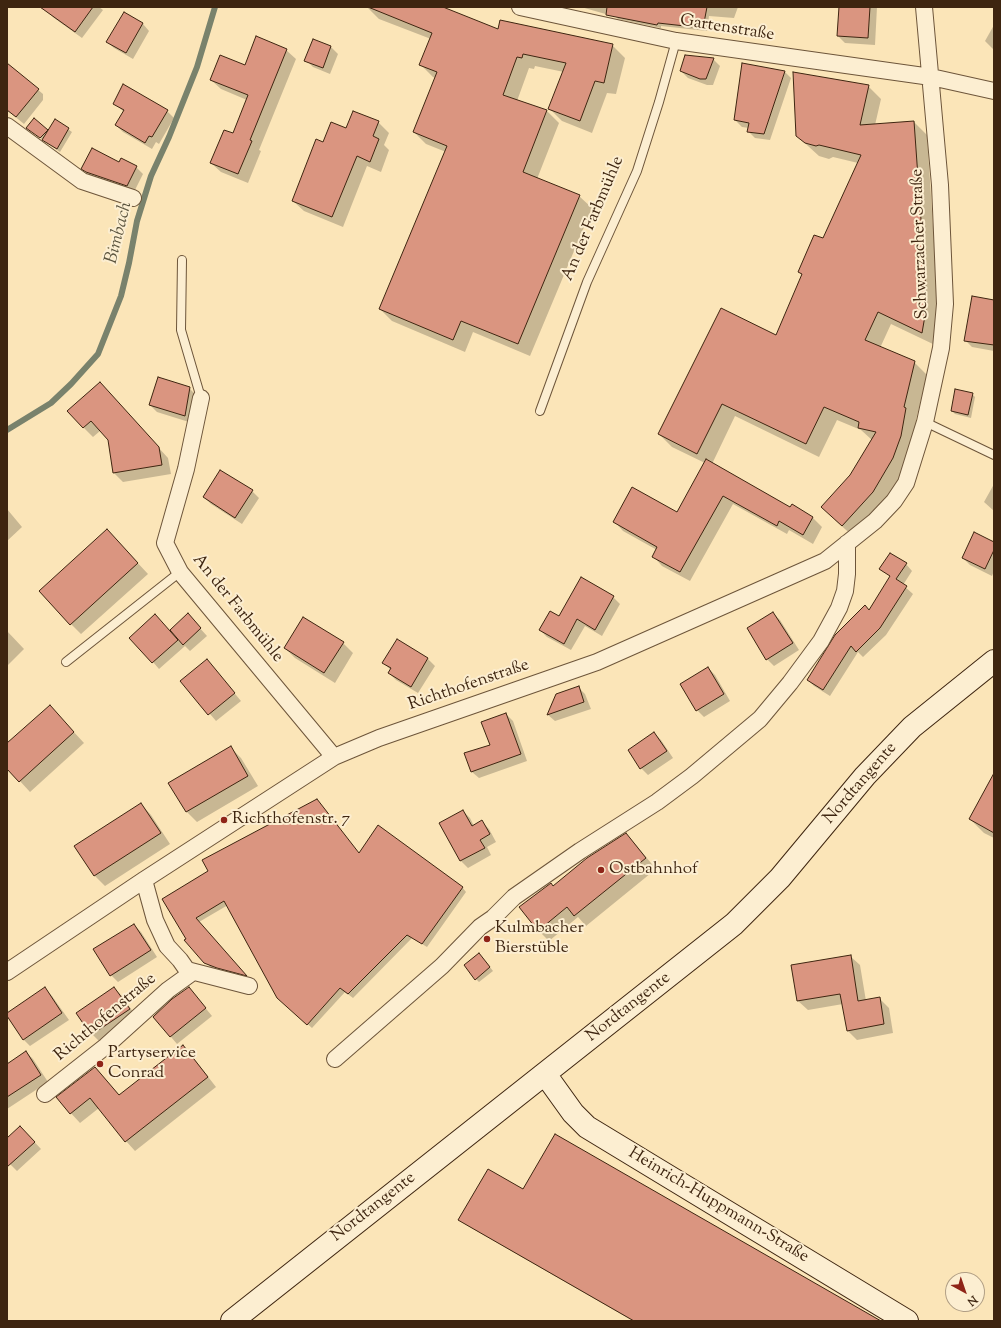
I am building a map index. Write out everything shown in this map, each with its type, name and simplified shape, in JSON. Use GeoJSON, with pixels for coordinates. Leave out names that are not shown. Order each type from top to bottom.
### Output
{"type":"FeatureCollection","features":[{"type":"Feature","properties":{"kind":"main road","name":"Nordtangente"},"geometry":{"type":"LineString","coordinates":[[232,1321],[734,924],[780,878],[871,770],[912,727],[988,666]]}},
{"type":"Feature","properties":{"kind":"main road","name":"Heinrich-Huppmann-Straße"},"geometry":{"type":"LineString","coordinates":[[545,1074],[573,1112],[587,1127],[907,1321]]}},
{"type":"Feature","properties":{"kind":"street","name":"Gartenstraße"},"geometry":{"type":"LineString","coordinates":[[520,7],[676,41],[931,78],[994,91]]}},
{"type":"Feature","properties":{"kind":"street","name":"Schwarzacher Straße"},"geometry":{"type":"LineString","coordinates":[[824,561],[875,521],[894,501],[906,482],[925,422],[941,348],[945,304],[940,185],[924,7]]}},
{"type":"Feature","properties":{"kind":"street"},"geometry":{"type":"LineString","coordinates":[[7,126],[82,181],[133,198]]}},
{"type":"Feature","properties":{"kind":"street","name":"An der Farbmühle"},"geometry":{"type":"LineString","coordinates":[[201,398],[186,469],[165,543],[180,572],[334,756]]}},
{"type":"Feature","properties":{"kind":"street"},"geometry":{"type":"LineString","coordinates":[[335,1059],[442,966],[480,927],[514,897],[580,851],[657,802],[692,776],[760,719],[790,683],[821,641],[840,608],[845,591],[847,574],[847,543]]}},
{"type":"Feature","properties":{"kind":"street","name":"Richthofenstraße"},"geometry":{"type":"LineString","coordinates":[[7,972],[144,880],[334,756],[379,738],[597,662],[824,561]]}},
{"type":"Feature","properties":{"kind":"street"},"geometry":{"type":"LineString","coordinates":[[144,880],[155,920],[167,946],[187,970],[249,986]]}},
{"type":"Feature","properties":{"kind":"street","name":"Richthofenstraße"},"geometry":{"type":"LineString","coordinates":[[45,1094],[106,1046],[168,990],[193,972]]}},
{"type":"Feature","properties":{"kind":"lane","name":"An der Farbmühle"},"geometry":{"type":"LineString","coordinates":[[540,411],[586,282],[637,171],[659,102],[676,41]]}},
{"type":"Feature","properties":{"kind":"lane"},"geometry":{"type":"LineString","coordinates":[[182,260],[181,330],[201,398]]}},
{"type":"Feature","properties":{"kind":"lane"},"geometry":{"type":"LineString","coordinates":[[925,422],[994,455]]}},
{"type":"Feature","properties":{"kind":"lane"},"geometry":{"type":"LineString","coordinates":[[66,662],[180,572]]}},
{"type":"Feature","properties":{"kind":"building"},"geometry":{"type":"Polygon","coordinates":[[[40,7],[93,7],[75,32],[40,7]]]}},
{"type":"Feature","properties":{"kind":"building"},"geometry":{"type":"Polygon","coordinates":[[[368,7],[443,7],[498,29],[500,20],[613,44],[604,83],[595,81],[580,121],[548,109],[566,63],[523,54],[522,58],[517,57],[503,95],[547,110],[523,172],[580,195],[518,344],[461,321],[453,340],[379,309],[447,146],[413,132],[437,72],[419,65],[432,33],[368,7]]]}},
{"type":"Feature","properties":{"kind":"building"},"geometry":{"type":"Polygon","coordinates":[[[607,7],[707,7],[703,28],[658,23],[657,25],[606,15],[607,7]]]}},
{"type":"Feature","properties":{"kind":"building"},"geometry":{"type":"Polygon","coordinates":[[[839,7],[870,7],[868,38],[837,36],[839,7]]]}},
{"type":"Feature","properties":{"kind":"building"},"geometry":{"type":"Polygon","coordinates":[[[124,12],[143,23],[126,53],[106,42],[124,12]]]}},
{"type":"Feature","properties":{"kind":"building"},"geometry":{"type":"Polygon","coordinates":[[[256,36],[287,49],[250,140],[252,141],[238,174],[210,163],[224,130],[233,133],[248,95],[210,80],[220,55],[245,65],[256,36]]]}},
{"type":"Feature","properties":{"kind":"building"},"geometry":{"type":"Polygon","coordinates":[[[313,39],[331,46],[323,68],[304,61],[313,39]]]}},
{"type":"Feature","properties":{"kind":"building"},"geometry":{"type":"Polygon","coordinates":[[[685,55],[714,58],[706,79],[700,79],[680,71],[685,55]]]}},
{"type":"Feature","properties":{"kind":"building"},"geometry":{"type":"Polygon","coordinates":[[[7,63],[39,89],[16,117],[7,110],[7,63]]]}},
{"type":"Feature","properties":{"kind":"building"},"geometry":{"type":"Polygon","coordinates":[[[742,63],[785,71],[764,134],[747,132],[749,123],[734,120],[742,63]]]}},
{"type":"Feature","properties":{"kind":"building"},"geometry":{"type":"Polygon","coordinates":[[[793,72],[869,85],[860,125],[914,121],[927,304],[922,333],[878,312],[865,340],[915,361],[904,407],[906,408],[901,436],[893,458],[873,492],[842,526],[821,507],[850,475],[876,432],[858,428],[859,422],[824,407],[806,444],[722,404],[697,454],[658,434],[721,308],[776,335],[802,274],[798,272],[814,235],[823,238],[861,155],[805,143],[796,136],[793,72]]]}},
{"type":"Feature","properties":{"kind":"building"},"geometry":{"type":"Polygon","coordinates":[[[123,84],[168,110],[152,137],[149,136],[145,143],[115,125],[124,110],[113,104],[123,84]]]}},
{"type":"Feature","properties":{"kind":"building"},"geometry":{"type":"Polygon","coordinates":[[[353,111],[379,121],[373,136],[379,139],[370,162],[357,156],[332,217],[292,201],[316,139],[323,142],[331,122],[346,128],[353,111]]]}},
{"type":"Feature","properties":{"kind":"building"},"geometry":{"type":"Polygon","coordinates":[[[34,118],[48,130],[40,138],[26,128],[34,118]]]}},
{"type":"Feature","properties":{"kind":"building"},"geometry":{"type":"Polygon","coordinates":[[[55,119],[69,128],[57,149],[42,140],[55,119]]]}},
{"type":"Feature","properties":{"kind":"building"},"geometry":{"type":"Polygon","coordinates":[[[92,148],[119,162],[121,158],[137,166],[127,186],[81,169],[92,148]]]}},
{"type":"Feature","properties":{"kind":"building"},"geometry":{"type":"Polygon","coordinates":[[[972,296],[994,300],[994,345],[964,341],[972,296]]]}},
{"type":"Feature","properties":{"kind":"building"},"geometry":{"type":"Polygon","coordinates":[[[158,377],[190,387],[185,416],[149,405],[158,377]]]}},
{"type":"Feature","properties":{"kind":"building"},"geometry":{"type":"Polygon","coordinates":[[[100,382],[159,447],[162,465],[113,473],[108,440],[91,421],[83,428],[67,411],[100,382]]]}},
{"type":"Feature","properties":{"kind":"building"},"geometry":{"type":"Polygon","coordinates":[[[955,389],[973,393],[968,415],[951,411],[955,389]]]}},
{"type":"Feature","properties":{"kind":"building"},"geometry":{"type":"Polygon","coordinates":[[[706,459],[790,507],[792,504],[813,517],[803,535],[779,521],[777,526],[723,496],[680,572],[652,557],[657,547],[613,522],[632,487],[677,512],[706,459]]]}},
{"type":"Feature","properties":{"kind":"building"},"geometry":{"type":"Polygon","coordinates":[[[220,470],[253,490],[235,518],[203,497],[220,470]]]}},
{"type":"Feature","properties":{"kind":"building"},"geometry":{"type":"Polygon","coordinates":[[[107,529],[138,563],[70,625],[39,591],[107,529]]]}},
{"type":"Feature","properties":{"kind":"building"},"geometry":{"type":"Polygon","coordinates":[[[974,532],[994,542],[994,550],[985,569],[962,558],[974,532]]]}},
{"type":"Feature","properties":{"kind":"building"},"geometry":{"type":"Polygon","coordinates":[[[890,553],[907,563],[896,579],[907,586],[880,628],[856,652],[851,646],[823,690],[807,680],[835,635],[865,605],[869,610],[890,576],[879,569],[890,553]]]}},
{"type":"Feature","properties":{"kind":"building"},"geometry":{"type":"Polygon","coordinates":[[[581,577],[614,596],[595,630],[577,619],[564,644],[539,630],[550,611],[559,616],[581,577]]]}},
{"type":"Feature","properties":{"kind":"building"},"geometry":{"type":"Polygon","coordinates":[[[773,612],[793,643],[766,660],[747,628],[773,612]]]}},
{"type":"Feature","properties":{"kind":"building"},"geometry":{"type":"Polygon","coordinates":[[[188,613],[201,628],[183,645],[170,630],[188,613]]]}},
{"type":"Feature","properties":{"kind":"building"},"geometry":{"type":"Polygon","coordinates":[[[155,614],[178,640],[152,663],[129,638],[155,614]]]}},
{"type":"Feature","properties":{"kind":"building"},"geometry":{"type":"Polygon","coordinates":[[[303,617],[344,642],[324,673],[284,648],[303,617]]]}},
{"type":"Feature","properties":{"kind":"building"},"geometry":{"type":"Polygon","coordinates":[[[397,639],[428,658],[411,687],[388,673],[391,668],[382,663],[397,639]]]}},
{"type":"Feature","properties":{"kind":"building"},"geometry":{"type":"Polygon","coordinates":[[[207,659],[235,693],[208,715],[180,681],[207,659]]]}},
{"type":"Feature","properties":{"kind":"building"},"geometry":{"type":"Polygon","coordinates":[[[708,667],[724,694],[696,711],[680,684],[708,667]]]}},
{"type":"Feature","properties":{"kind":"building"},"geometry":{"type":"Polygon","coordinates":[[[579,686],[584,702],[547,715],[556,694],[579,686]]]}},
{"type":"Feature","properties":{"kind":"building"},"geometry":{"type":"Polygon","coordinates":[[[50,705],[74,732],[19,782],[7,769],[7,743],[50,705]]]}},
{"type":"Feature","properties":{"kind":"building"},"geometry":{"type":"Polygon","coordinates":[[[506,713],[521,754],[471,772],[464,753],[490,745],[481,722],[506,713]]]}},
{"type":"Feature","properties":{"kind":"building"},"geometry":{"type":"Polygon","coordinates":[[[654,732],[667,751],[640,769],[628,750],[654,732]]]}},
{"type":"Feature","properties":{"kind":"building"},"geometry":{"type":"Polygon","coordinates":[[[231,746],[248,776],[186,812],[168,783],[231,746]]]}},
{"type":"Feature","properties":{"kind":"building"},"geometry":{"type":"Polygon","coordinates":[[[994,773],[994,833],[969,819],[994,773]]]}},
{"type":"Feature","properties":{"kind":"building"},"geometry":{"type":"Polygon","coordinates":[[[317,799],[359,853],[378,825],[463,887],[422,944],[407,935],[348,994],[340,988],[307,1025],[277,998],[224,901],[196,918],[247,976],[204,963],[184,940],[186,939],[162,899],[208,871],[202,860],[317,799]]]}},
{"type":"Feature","properties":{"kind":"building"},"geometry":{"type":"Polygon","coordinates":[[[141,803],[161,833],[94,876],[74,846],[141,803]]]}},
{"type":"Feature","properties":{"kind":"building"},"geometry":{"type":"Polygon","coordinates":[[[463,810],[472,826],[482,820],[490,834],[480,840],[485,848],[460,861],[439,823],[463,810]]]}},
{"type":"Feature","properties":{"kind":"building","name":"Ostbahnhof"},"geometry":{"type":"Polygon","coordinates":[[[626,833],[646,858],[574,916],[567,907],[538,931],[519,907],[551,883],[553,886],[587,858],[626,833]]]}},
{"type":"Feature","properties":{"kind":"building"},"geometry":{"type":"Polygon","coordinates":[[[134,924],[151,950],[110,976],[93,949],[134,924]]]}},
{"type":"Feature","properties":{"kind":"building"},"geometry":{"type":"Polygon","coordinates":[[[479,953],[490,967],[475,980],[464,965],[479,953]]]}},
{"type":"Feature","properties":{"kind":"building"},"geometry":{"type":"Polygon","coordinates":[[[851,955],[858,1001],[880,997],[884,1024],[847,1031],[840,994],[797,1001],[791,965],[851,955]]]}},
{"type":"Feature","properties":{"kind":"building"},"geometry":{"type":"Polygon","coordinates":[[[45,987],[62,1013],[23,1040],[7,1016],[7,1013],[45,987]]]}},
{"type":"Feature","properties":{"kind":"building"},"geometry":{"type":"Polygon","coordinates":[[[114,987],[130,1009],[91,1035],[76,1013],[114,987]]]}},
{"type":"Feature","properties":{"kind":"building"},"geometry":{"type":"Polygon","coordinates":[[[189,987],[206,1008],[170,1037],[153,1017],[172,999],[189,987]]]}},
{"type":"Feature","properties":{"kind":"building"},"geometry":{"type":"Polygon","coordinates":[[[183,1045],[208,1077],[125,1142],[90,1098],[70,1114],[56,1097],[95,1067],[119,1095],[183,1045]]]}},
{"type":"Feature","properties":{"kind":"building"},"geometry":{"type":"Polygon","coordinates":[[[26,1051],[41,1075],[7,1097],[7,1064],[26,1051]]]}},
{"type":"Feature","properties":{"kind":"building"},"geometry":{"type":"Polygon","coordinates":[[[20,1126],[35,1142],[7,1167],[7,1138],[20,1126]]]}},
{"type":"Feature","properties":{"kind":"building"},"geometry":{"type":"Polygon","coordinates":[[[555,1134],[881,1321],[634,1321],[458,1220],[488,1169],[523,1189],[555,1134]]]}},
{"type":"Feature","properties":{"kind":"waterway","name":"Bimbach"},"geometry":{"type":"LineString","coordinates":[[7,430],[51,403],[71,384],[98,354],[121,296],[137,221],[151,176],[169,137],[197,67],[215,7]]}},
{"type":"Feature","properties":{"kind":"place","name":"Richthofenstr. 7"},"geometry":{"type":"Point","coordinates":[224,820]}},
{"type":"Feature","properties":{"kind":"place","name":"Ostbahnhof"},"geometry":{"type":"Point","coordinates":[601,870]}},
{"type":"Feature","properties":{"kind":"place","name":"Kulmbacher Bierstüble"},"geometry":{"type":"Point","coordinates":[487,939]}},
{"type":"Feature","properties":{"kind":"place","name":"Partyservice Conrad"},"geometry":{"type":"Point","coordinates":[100,1064]}}]}
